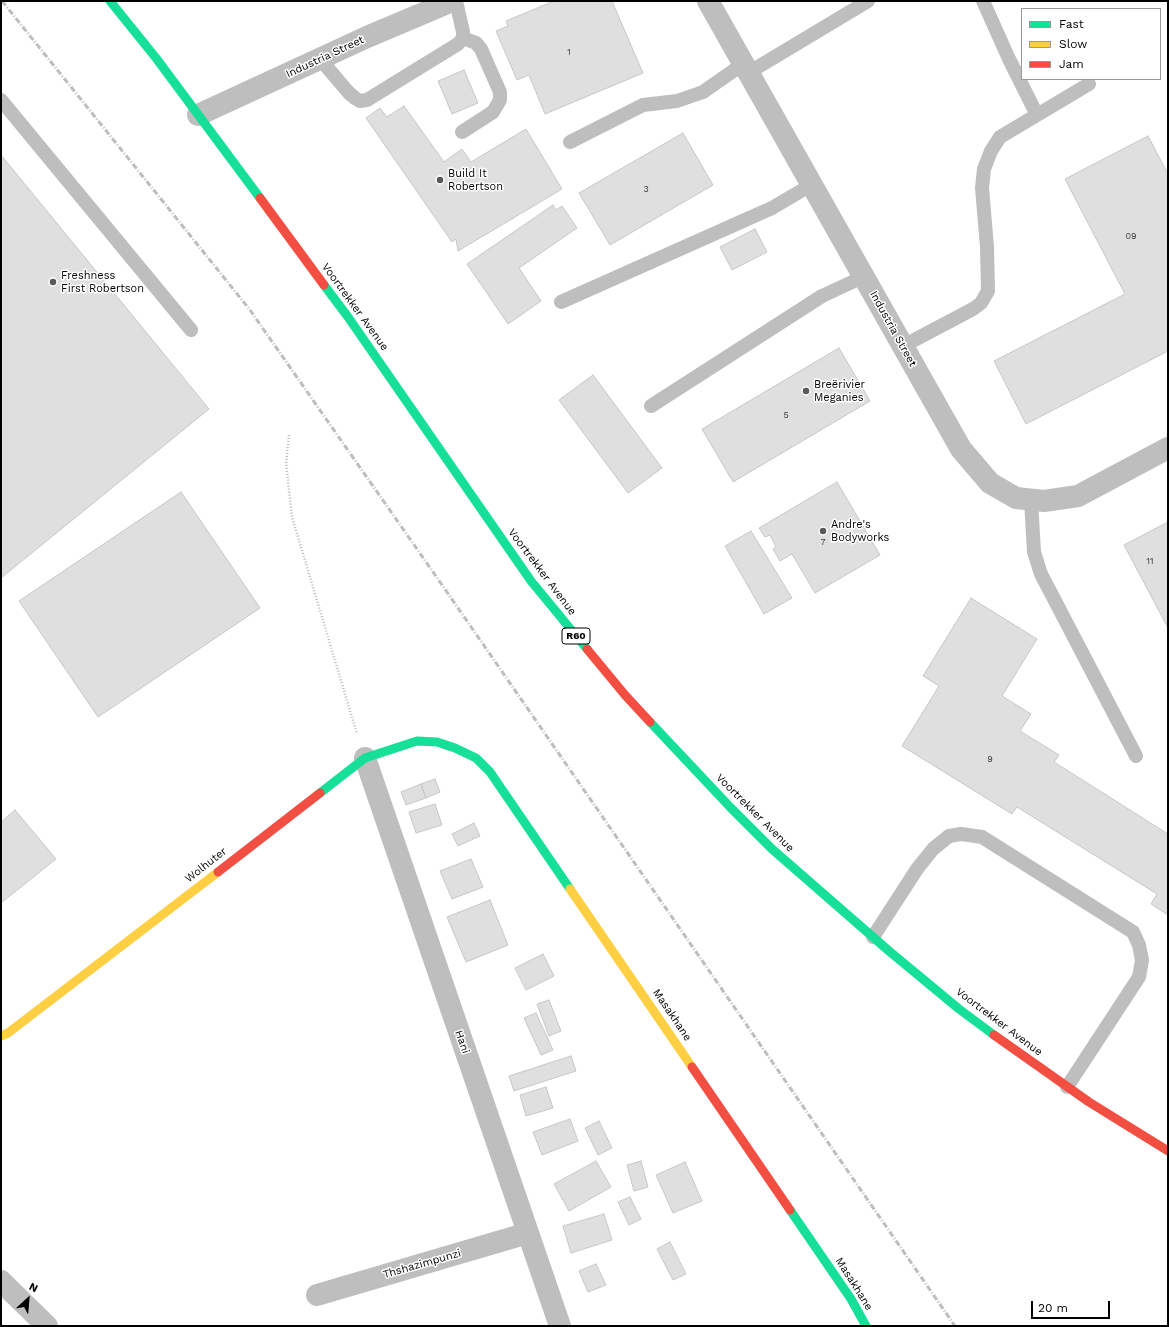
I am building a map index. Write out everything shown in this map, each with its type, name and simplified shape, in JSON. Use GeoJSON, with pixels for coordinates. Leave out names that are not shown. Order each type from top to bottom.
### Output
{"type":"FeatureCollection","features":[{"type":"Feature","properties":{"kind":"main road","name":"Voortrekker Avenue"},"geometry":{"type":"LineString","coordinates":[[110,1],[156,58],[348,317],[532,581],[625,695],[767,844],[873,937],[959,1009],[1004,1043],[1067,1086],[1168,1151]]}},
{"type":"Feature","properties":{"kind":"main road","name":"Wolhuter"},"geometry":{"type":"LineString","coordinates":[[1,1036],[8,1033],[365,758],[417,741],[437,742]]}},
{"type":"Feature","properties":{"kind":"main road","name":"Masakhane"},"geometry":{"type":"LineString","coordinates":[[437,742],[455,748],[476,758],[490,772],[851,1299],[866,1326]]}},
{"type":"Feature","properties":{"kind":"street","name":"Industria Street"},"geometry":{"type":"LineString","coordinates":[[198,115],[452,1]]}},
{"type":"Feature","properties":{"kind":"street","name":"Industria Street"},"geometry":{"type":"LineString","coordinates":[[708,1],[961,449],[990,483],[1016,498],[1044,501],[1078,496],[1168,448]]}},
{"type":"Feature","properties":{"kind":"street","name":"Hani"},"geometry":{"type":"LineString","coordinates":[[365,758],[560,1326]]}},
{"type":"Feature","properties":{"kind":"street","name":"Thshazimpunzi"},"geometry":{"type":"LineString","coordinates":[[317,1295],[528,1233]]}},
{"type":"Feature","properties":{"kind":"street"},"geometry":{"type":"LineString","coordinates":[[1,1281],[47,1326]]}},
{"type":"Feature","properties":{"kind":"lane"},"geometry":{"type":"LineString","coordinates":[[320,59],[349,93],[360,101],[367,100],[458,44],[463,38],[463,32],[456,1]]}},
{"type":"Feature","properties":{"kind":"lane"},"geometry":{"type":"LineString","coordinates":[[570,142],[643,105],[677,101],[703,92],[868,1]]}},
{"type":"Feature","properties":{"kind":"lane"},"geometry":{"type":"LineString","coordinates":[[983,1],[1009,59],[1037,115]]}},
{"type":"Feature","properties":{"kind":"lane"},"geometry":{"type":"LineString","coordinates":[[462,132],[493,112],[500,100],[500,92],[481,49],[476,43],[463,38]]}},
{"type":"Feature","properties":{"kind":"lane"},"geometry":{"type":"LineString","coordinates":[[903,346],[981,303],[988,291],[988,247],[982,188],[984,169],[991,151],[1000,137],[1089,84]]}},
{"type":"Feature","properties":{"kind":"lane"},"geometry":{"type":"LineString","coordinates":[[1,100],[191,330]]}},
{"type":"Feature","properties":{"kind":"lane"},"geometry":{"type":"LineString","coordinates":[[561,302],[772,208],[812,185]]}},
{"type":"Feature","properties":{"kind":"lane"},"geometry":{"type":"LineString","coordinates":[[651,406],[822,296],[863,277]]}},
{"type":"Feature","properties":{"kind":"lane"},"geometry":{"type":"LineString","coordinates":[[1031,500],[1034,552],[1041,574],[1136,756]]}},
{"type":"Feature","properties":{"kind":"lane"},"geometry":{"type":"LineString","coordinates":[[873,937],[917,869],[933,849],[949,836],[961,834],[982,837],[1133,932],[1139,945],[1142,960],[1139,977],[1067,1086]]}},
{"type":"Feature","properties":{"kind":"path"},"geometry":{"type":"LineString","coordinates":[[289,436],[286,463],[292,517],[365,758]]}},
{"type":"Feature","properties":{"kind":"building"},"geometry":{"type":"Polygon","coordinates":[[[554,1],[612,1],[643,73],[545,114],[529,75],[517,80],[496,31],[508,26],[506,21],[554,1]]]}},
{"type":"Feature","properties":{"kind":"building"},"geometry":{"type":"Polygon","coordinates":[[[464,70],[478,103],[452,114],[438,81],[464,70]]]}},
{"type":"Feature","properties":{"kind":"building"},"geometry":{"type":"Polygon","coordinates":[[[404,106],[444,162],[462,149],[471,162],[526,129],[562,189],[458,251],[456,239],[452,242],[366,118],[380,108],[387,117],[404,106]]]}},
{"type":"Feature","properties":{"kind":"building"},"geometry":{"type":"Polygon","coordinates":[[[683,133],[713,185],[610,245],[579,193],[683,133]]]}},
{"type":"Feature","properties":{"kind":"building"},"geometry":{"type":"Polygon","coordinates":[[[1148,136],[1168,174],[1168,351],[1026,424],[994,361],[1125,294],[1065,179],[1148,136]]]}},
{"type":"Feature","properties":{"kind":"building","name":"Freshness First Robertson"},"geometry":{"type":"Polygon","coordinates":[[[1,155],[209,409],[1,578],[1,155]]]}},
{"type":"Feature","properties":{"kind":"building"},"geometry":{"type":"Polygon","coordinates":[[[553,205],[556,210],[562,206],[577,228],[519,268],[541,301],[508,324],[467,264],[553,205]]]}},
{"type":"Feature","properties":{"kind":"building"},"geometry":{"type":"Polygon","coordinates":[[[755,229],[767,252],[732,270],[720,247],[755,229]]]}},
{"type":"Feature","properties":{"kind":"building"},"geometry":{"type":"Polygon","coordinates":[[[839,348],[870,401],[733,482],[702,429],[839,348]]]}},
{"type":"Feature","properties":{"kind":"building"},"geometry":{"type":"Polygon","coordinates":[[[593,375],[662,468],[628,493],[559,400],[593,375]]]}},
{"type":"Feature","properties":{"kind":"building"},"geometry":{"type":"Polygon","coordinates":[[[837,482],[880,555],[815,593],[792,554],[780,561],[773,549],[776,547],[770,535],[765,537],[759,528],[837,482]]]}},
{"type":"Feature","properties":{"kind":"building"},"geometry":{"type":"Polygon","coordinates":[[[181,492],[260,608],[98,717],[19,601],[181,492]]]}},
{"type":"Feature","properties":{"kind":"building"},"geometry":{"type":"Polygon","coordinates":[[[1168,522],[1168,628],[1124,545],[1168,522]]]}},
{"type":"Feature","properties":{"kind":"building"},"geometry":{"type":"Polygon","coordinates":[[[751,531],[792,598],[764,614],[725,546],[751,531]]]}},
{"type":"Feature","properties":{"kind":"building"},"geometry":{"type":"Polygon","coordinates":[[[971,598],[1037,639],[1002,696],[1031,714],[1020,731],[1059,755],[1054,762],[1168,834],[1168,915],[1151,904],[1157,894],[1017,807],[1012,814],[902,746],[939,686],[923,676],[971,598]]]}},
{"type":"Feature","properties":{"kind":"building"},"geometry":{"type":"Polygon","coordinates":[[[435,779],[440,792],[426,798],[421,784],[435,779]]]}},
{"type":"Feature","properties":{"kind":"building"},"geometry":{"type":"Polygon","coordinates":[[[421,784],[426,798],[406,805],[401,792],[421,784]]]}},
{"type":"Feature","properties":{"kind":"building"},"geometry":{"type":"Polygon","coordinates":[[[435,804],[442,825],[416,833],[409,812],[435,804]]]}},
{"type":"Feature","properties":{"kind":"building"},"geometry":{"type":"Polygon","coordinates":[[[15,810],[56,859],[1,903],[1,822],[15,810]]]}},
{"type":"Feature","properties":{"kind":"building"},"geometry":{"type":"Polygon","coordinates":[[[474,823],[480,836],[458,846],[452,834],[474,823]]]}},
{"type":"Feature","properties":{"kind":"building"},"geometry":{"type":"Polygon","coordinates":[[[471,859],[483,887],[452,899],[440,871],[471,859]]]}},
{"type":"Feature","properties":{"kind":"building"},"geometry":{"type":"Polygon","coordinates":[[[490,900],[508,945],[466,962],[447,917],[490,900]]]}},
{"type":"Feature","properties":{"kind":"building"},"geometry":{"type":"Polygon","coordinates":[[[543,954],[554,976],[526,990],[515,968],[543,954]]]}},
{"type":"Feature","properties":{"kind":"building"},"geometry":{"type":"Polygon","coordinates":[[[549,1000],[561,1031],[549,1036],[537,1004],[549,1000]]]}},
{"type":"Feature","properties":{"kind":"building"},"geometry":{"type":"Polygon","coordinates":[[[536,1013],[553,1050],[541,1055],[524,1018],[536,1013]]]}},
{"type":"Feature","properties":{"kind":"building"},"geometry":{"type":"Polygon","coordinates":[[[571,1056],[576,1071],[514,1091],[509,1076],[571,1056]]]}},
{"type":"Feature","properties":{"kind":"building"},"geometry":{"type":"Polygon","coordinates":[[[546,1087],[553,1108],[526,1116],[520,1095],[546,1087]]]}},
{"type":"Feature","properties":{"kind":"building"},"geometry":{"type":"Polygon","coordinates":[[[570,1119],[578,1141],[542,1155],[533,1132],[570,1119]]]}},
{"type":"Feature","properties":{"kind":"building"},"geometry":{"type":"Polygon","coordinates":[[[599,1121],[612,1148],[598,1155],[585,1128],[599,1121]]]}},
{"type":"Feature","properties":{"kind":"building"},"geometry":{"type":"Polygon","coordinates":[[[596,1161],[611,1187],[569,1211],[554,1184],[596,1161]]]}},
{"type":"Feature","properties":{"kind":"building"},"geometry":{"type":"Polygon","coordinates":[[[641,1161],[648,1187],[634,1191],[627,1165],[641,1161]]]}},
{"type":"Feature","properties":{"kind":"building"},"geometry":{"type":"Polygon","coordinates":[[[685,1162],[702,1201],[673,1213],[656,1175],[685,1162]]]}},
{"type":"Feature","properties":{"kind":"building"},"geometry":{"type":"Polygon","coordinates":[[[630,1197],[641,1219],[629,1225],[618,1202],[630,1197]]]}},
{"type":"Feature","properties":{"kind":"building"},"geometry":{"type":"Polygon","coordinates":[[[604,1214],[612,1240],[571,1253],[563,1226],[604,1214]]]}},
{"type":"Feature","properties":{"kind":"building"},"geometry":{"type":"Polygon","coordinates":[[[670,1242],[686,1274],[673,1280],[657,1249],[670,1242]]]}},
{"type":"Feature","properties":{"kind":"building"},"geometry":{"type":"Polygon","coordinates":[[[596,1264],[606,1285],[588,1292],[579,1271],[596,1264]]]}},
{"type":"Feature","properties":{"kind":"railway"},"geometry":{"type":"LineString","coordinates":[[2,1],[250,310],[955,1326]]}},
{"type":"Feature","properties":{"kind":"traffic: fast"},"geometry":{"type":"LineString","coordinates":[[110,1],[156,58],[260,198]]}},
{"type":"Feature","properties":{"kind":"traffic: fast"},"geometry":{"type":"LineString","coordinates":[[324,285],[348,317],[531,581],[587,649]]}},
{"type":"Feature","properties":{"kind":"traffic: fast"},"geometry":{"type":"LineString","coordinates":[[650,722],[772,849],[889,951],[959,1009],[994,1035]]}},
{"type":"Feature","properties":{"kind":"traffic: fast"},"geometry":{"type":"LineString","coordinates":[[320,793],[365,758],[417,741],[437,742],[455,748],[476,758],[490,772],[570,889]]}},
{"type":"Feature","properties":{"kind":"traffic: fast"},"geometry":{"type":"LineString","coordinates":[[790,1210],[851,1299],[866,1326]]}},
{"type":"Feature","properties":{"kind":"traffic: slow"},"geometry":{"type":"LineString","coordinates":[[1,1036],[8,1033],[218,872]]}},
{"type":"Feature","properties":{"kind":"traffic: slow"},"geometry":{"type":"LineString","coordinates":[[570,889],[692,1067]]}},
{"type":"Feature","properties":{"kind":"traffic: jam"},"geometry":{"type":"LineString","coordinates":[[260,198],[324,285]]}},
{"type":"Feature","properties":{"kind":"traffic: jam"},"geometry":{"type":"LineString","coordinates":[[587,649],[625,695],[650,722]]}},
{"type":"Feature","properties":{"kind":"traffic: jam"},"geometry":{"type":"LineString","coordinates":[[218,872],[320,793]]}},
{"type":"Feature","properties":{"kind":"traffic: jam"},"geometry":{"type":"LineString","coordinates":[[994,1035],[1089,1102],[1168,1151]]}},
{"type":"Feature","properties":{"kind":"traffic: jam"},"geometry":{"type":"LineString","coordinates":[[692,1067],[790,1210]]}},
{"type":"Feature","properties":{"kind":"place","name":"Build It Robertson"},"geometry":{"type":"Point","coordinates":[440,180]}},
{"type":"Feature","properties":{"kind":"place","name":"Freshness First Robertson"},"geometry":{"type":"Point","coordinates":[53,282]}},
{"type":"Feature","properties":{"kind":"place","name":"Breërivier Meganies"},"geometry":{"type":"Point","coordinates":[806,391]}},
{"type":"Feature","properties":{"kind":"place","name":"Andre's Bodyworks"},"geometry":{"type":"Point","coordinates":[823,531]}}]}
